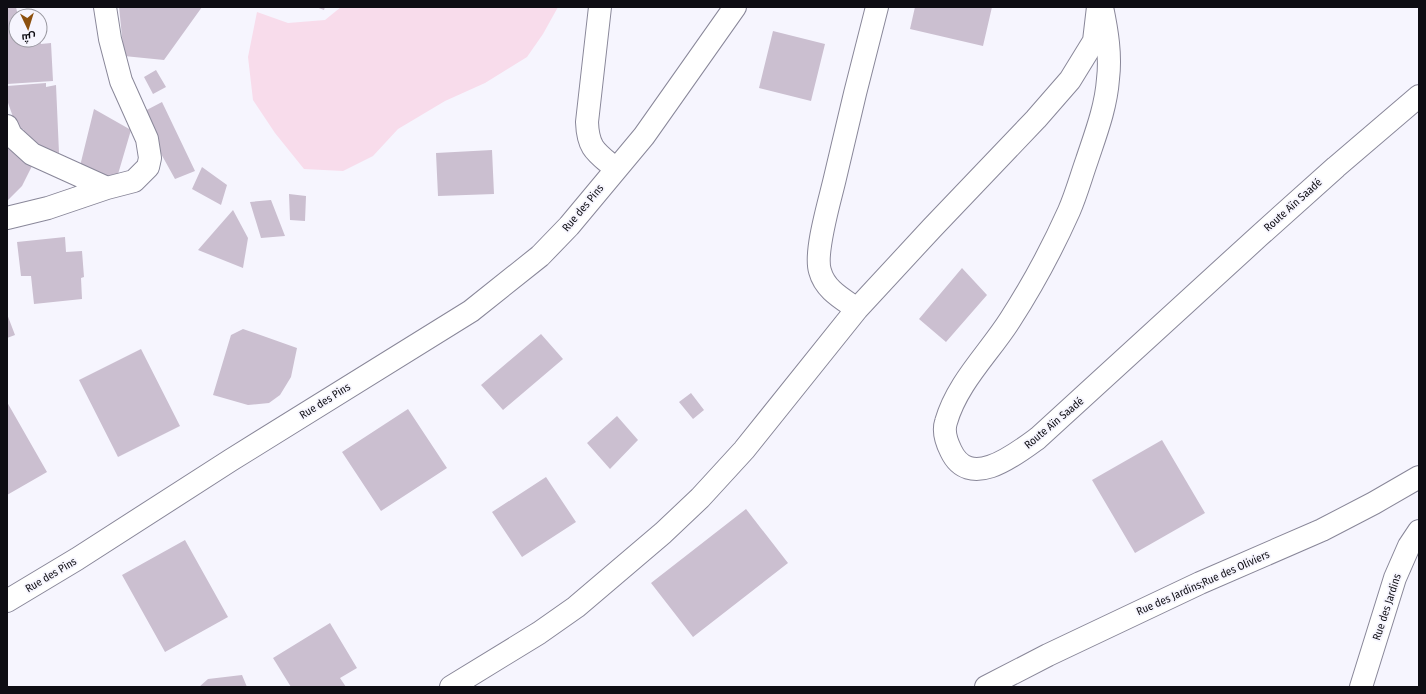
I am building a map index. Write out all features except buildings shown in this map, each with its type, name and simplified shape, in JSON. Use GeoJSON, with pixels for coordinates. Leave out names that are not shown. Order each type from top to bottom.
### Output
{"type":"FeatureCollection","features":[{"type":"Feature","properties":{"kind":"street"},"geometry":{"type":"LineString","coordinates":[[7,218],[48,208],[107,188],[134,181],[148,167],[150,158],[147,139],[121,82],[110,39],[105,7]]}},
{"type":"Feature","properties":{"kind":"street"},"geometry":{"type":"LineString","coordinates":[[600,7],[587,130],[590,144],[594,150],[616,169]]}},
{"type":"Feature","properties":{"kind":"street","name":"Rue des Pins"},"geometry":{"type":"LineString","coordinates":[[7,601],[77,559],[238,456],[471,311],[540,256],[569,226],[648,131],[735,7]]}},
{"type":"Feature","properties":{"kind":"street"},"geometry":{"type":"LineString","coordinates":[[858,309],[832,291],[828,286],[820,271],[819,257],[826,218],[877,7]]}},
{"type":"Feature","properties":{"kind":"street"},"geometry":{"type":"LineString","coordinates":[[451,687],[539,633],[576,607],[663,533],[700,498],[744,450],[858,309],[1070,80],[1094,42],[1098,7]]}},
{"type":"Feature","properties":{"kind":"street","name":"Route Aïn Saadé"},"geometry":{"type":"LineString","coordinates":[[1102,7],[1107,32],[1109,59],[1105,103],[1098,128],[1069,210],[1038,273],[1010,321],[960,391],[945,423],[945,432],[951,452],[958,462],[966,466],[984,468],[996,465],[1007,460],[1038,438],[1259,236],[1336,167],[1419,96]]}},
{"type":"Feature","properties":{"kind":"street"},"geometry":{"type":"LineString","coordinates":[[7,126],[11,135],[32,154],[107,188]]}},
{"type":"Feature","properties":{"kind":"street","name":"Rue des Jardins;Rue des Oliviers"},"geometry":{"type":"LineString","coordinates":[[986,687],[1048,655],[1200,583],[1322,530],[1374,504],[1419,477]]}},
{"type":"Feature","properties":{"kind":"street","name":"Rue des Jardins"},"geometry":{"type":"LineString","coordinates":[[1361,687],[1395,578],[1409,546],[1419,531]]}},
{"type":"Feature","properties":{"kind":"shaded area"},"geometry":{"type":"Polygon","coordinates":[[[341,7],[558,7],[543,34],[527,57],[485,83],[445,101],[398,129],[373,156],[343,171],[304,169],[275,133],[253,100],[248,57],[257,12],[288,23],[325,20],[341,7]]]}}]}
